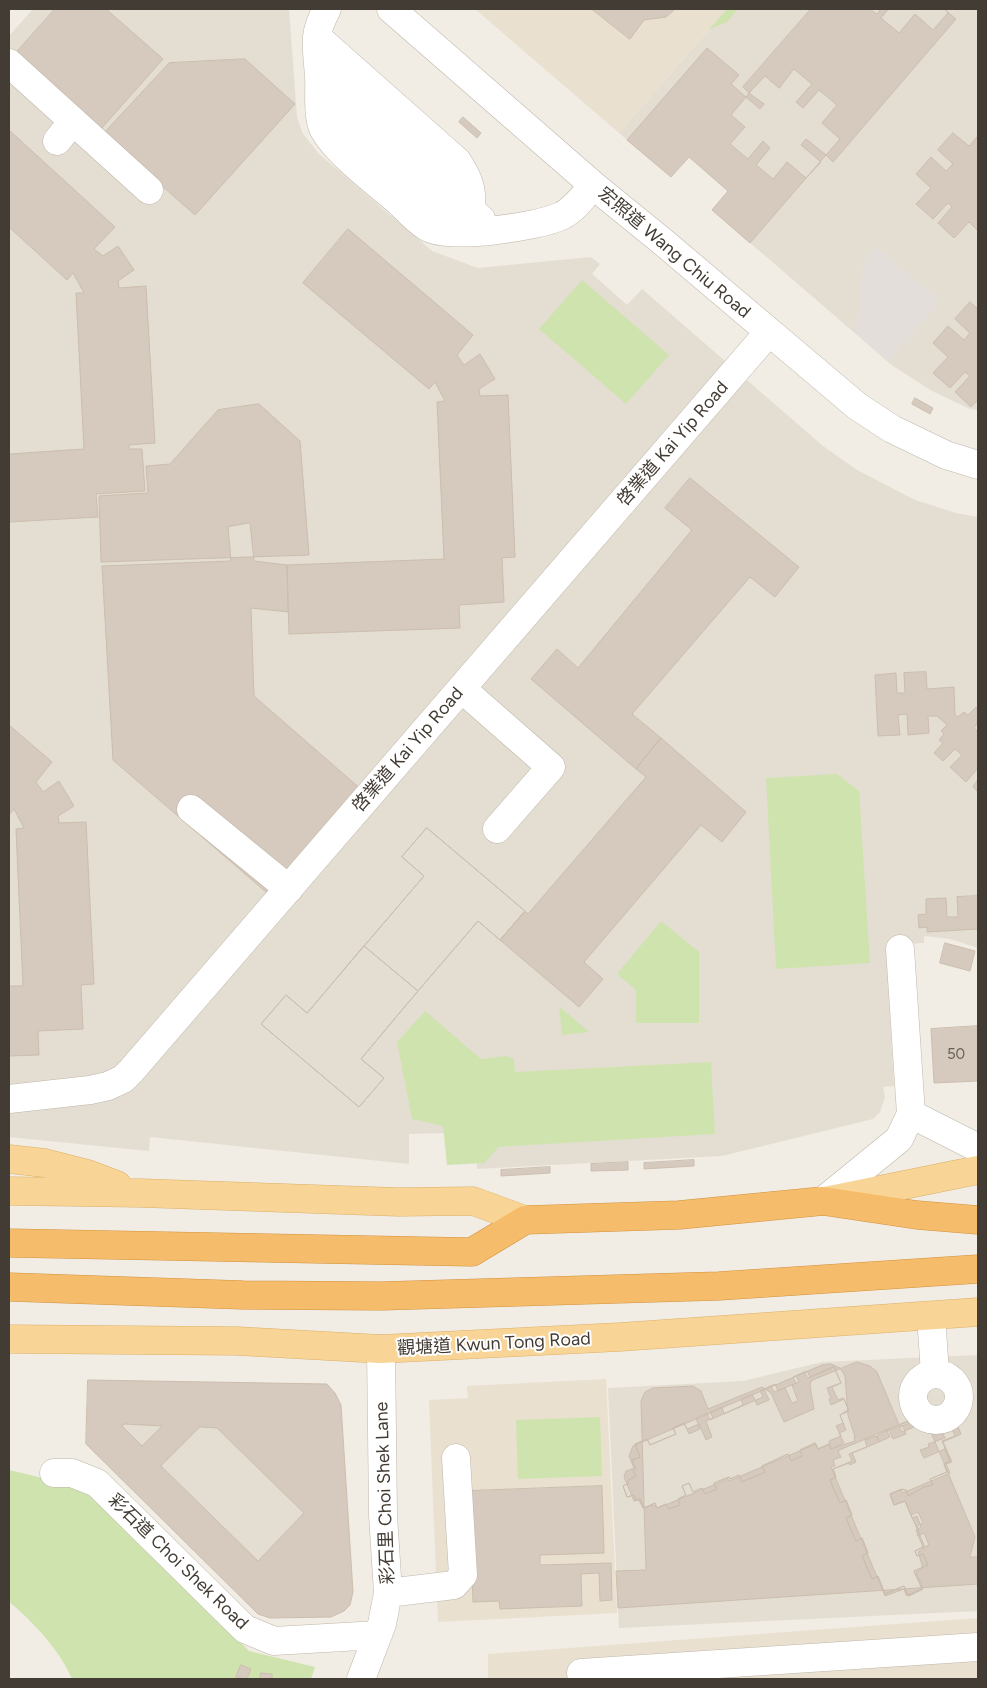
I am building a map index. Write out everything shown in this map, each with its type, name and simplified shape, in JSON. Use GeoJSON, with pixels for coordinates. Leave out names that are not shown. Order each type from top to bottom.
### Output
{"type":"FeatureCollection","features":[{"type":"Feature","properties":{"kind":"highway"},"geometry":{"type":"LineString","coordinates":[[9,1243],[472,1252],[525,1220],[679,1214],[824,1201],[917,1216],[978,1220]]}},
{"type":"Feature","properties":{"kind":"highway"},"geometry":{"type":"LineString","coordinates":[[9,1287],[243,1295],[380,1296],[719,1286],[978,1269]]}},
{"type":"Feature","properties":{"kind":"main road"},"geometry":{"type":"LineString","coordinates":[[9,1159],[54,1165],[88,1174],[140,1193]]}},
{"type":"Feature","properties":{"kind":"main road"},"geometry":{"type":"LineString","coordinates":[[824,1201],[978,1170]]}},
{"type":"Feature","properties":{"kind":"main road"},"geometry":{"type":"LineString","coordinates":[[9,1190],[399,1202],[473,1201],[525,1220]]}},
{"type":"Feature","properties":{"kind":"main road","name":"觀塘道 Kwun Tong Road"},"geometry":{"type":"LineString","coordinates":[[9,1340],[237,1341],[381,1349],[620,1337],[978,1312]]}},
{"type":"Feature","properties":{"kind":"street"},"geometry":{"type":"LineString","coordinates":[[327,9],[319,24],[317,37],[322,126],[330,139],[352,161],[427,227],[447,232],[467,221]]}},
{"type":"Feature","properties":{"kind":"street","name":"宏照道 Wang Chiu Road"},"geometry":{"type":"LineString","coordinates":[[392,9],[593,185],[664,242],[857,406],[892,429],[946,455],[978,465]]}},
{"type":"Feature","properties":{"kind":"street"},"geometry":{"type":"LineString","coordinates":[[317,37],[458,161],[467,175],[472,194],[467,221]]}},
{"type":"Feature","properties":{"kind":"street"},"geometry":{"type":"LineString","coordinates":[[9,63],[65,131],[149,190]]}},
{"type":"Feature","properties":{"kind":"street"},"geometry":{"type":"LineString","coordinates":[[320,87],[467,221],[493,230],[545,223],[563,215],[577,204],[593,185]]}},
{"type":"Feature","properties":{"kind":"street","name":"啓業道 Kai Yip Road"},"geometry":{"type":"LineString","coordinates":[[9,1099],[90,1090],[108,1086],[123,1079],[462,689],[768,332]]}},
{"type":"Feature","properties":{"kind":"street"},"geometry":{"type":"LineString","coordinates":[[462,689],[551,767],[497,829]]}},
{"type":"Feature","properties":{"kind":"street"},"geometry":{"type":"LineString","coordinates":[[190,809],[288,889]]}},
{"type":"Feature","properties":{"kind":"street"},"geometry":{"type":"LineString","coordinates":[[824,1201],[899,1139],[911,1114],[900,950]]}},
{"type":"Feature","properties":{"kind":"street"},"geometry":{"type":"LineString","coordinates":[[911,1114],[978,1148]]}},
{"type":"Feature","properties":{"kind":"street"},"geometry":{"type":"LineString","coordinates":[[932,1316],[935,1373]]}},
{"type":"Feature","properties":{"kind":"street","name":"彩石里 Choi Shek Lane"},"geometry":{"type":"LineString","coordinates":[[361,1679],[382,1624],[388,1593],[383,1515],[381,1349]]}},
{"type":"Feature","properties":{"kind":"street"},"geometry":{"type":"LineString","coordinates":[[388,1593],[454,1585],[463,1575],[456,1458]]}},
{"type":"Feature","properties":{"kind":"street","name":"彩石道 Choi Shek Road"},"geometry":{"type":"LineString","coordinates":[[63,1473],[97,1483],[245,1629],[274,1641],[378,1635]]}},
{"type":"Feature","properties":{"kind":"street"},"geometry":{"type":"LineString","coordinates":[[595,1675],[978,1648]]}},
{"type":"Feature","properties":{"kind":"shaded area"},"geometry":{"type":"Polygon","coordinates":[[[33,9],[289,9],[297,117],[303,134],[319,154],[432,251],[478,268],[591,257],[600,264],[592,274],[627,305],[642,289],[823,446],[857,470],[915,500],[956,513],[978,517],[978,948],[950,939],[924,936],[924,943],[886,945],[894,1086],[883,1087],[885,1097],[880,1112],[873,1119],[722,1156],[477,1169],[476,1132],[409,1134],[409,1164],[150,1137],[149,1151],[9,1137],[9,36],[33,9]]]}},
{"type":"Feature","properties":{"kind":"shaded area"},"geometry":{"type":"Polygon","coordinates":[[[475,9],[727,9],[619,133],[475,9]]]}},
{"type":"Feature","properties":{"kind":"shaded area"},"geometry":{"type":"Polygon","coordinates":[[[727,9],[978,9],[978,410],[970,409],[932,391],[893,366],[712,210],[728,191],[689,157],[671,177],[619,133],[727,9]]]}},
{"type":"Feature","properties":{"kind":"shaded area"},"geometry":{"type":"Polygon","coordinates":[[[876,247],[940,301],[888,362],[856,334],[863,263],[876,247]]]}},
{"type":"Feature","properties":{"kind":"shaded area"},"geometry":{"type":"Polygon","coordinates":[[[978,1355],[978,1611],[619,1628],[608,1388],[743,1381],[822,1362],[978,1355]]]}},
{"type":"Feature","properties":{"kind":"shaded area"},"geometry":{"type":"Polygon","coordinates":[[[606,1379],[617,1613],[438,1622],[429,1400],[468,1398],[467,1386],[606,1379]]]}},
{"type":"Feature","properties":{"kind":"shaded area"},"geometry":{"type":"Polygon","coordinates":[[[88,1380],[327,1384],[335,1393],[341,1405],[350,1605],[344,1611],[331,1617],[270,1618],[258,1614],[86,1444],[88,1380]]]}},
{"type":"Feature","properties":{"kind":"shaded area"},"geometry":{"type":"Polygon","coordinates":[[[978,1618],[978,1679],[488,1679],[488,1654],[978,1618]]]}},
{"type":"Feature","properties":{"kind":"green space"},"geometry":{"type":"Polygon","coordinates":[[[727,9],[738,9],[727,22],[709,29],[727,9]]]}},
{"type":"Feature","properties":{"kind":"green space"},"geometry":{"type":"Polygon","coordinates":[[[582,280],[669,355],[626,404],[539,329],[582,280]]]}},
{"type":"Feature","properties":{"kind":"green space"},"geometry":{"type":"Polygon","coordinates":[[[837,774],[859,791],[870,963],[776,969],[766,778],[837,774]]]}},
{"type":"Feature","properties":{"kind":"green space"},"geometry":{"type":"Polygon","coordinates":[[[661,921],[699,952],[699,1023],[636,1023],[636,990],[617,974],[661,921]]]}},
{"type":"Feature","properties":{"kind":"green space"},"geometry":{"type":"Polygon","coordinates":[[[559,1006],[589,1032],[562,1035],[559,1006]]]}},
{"type":"Feature","properties":{"kind":"green space"},"geometry":{"type":"Polygon","coordinates":[[[425,1011],[481,1059],[507,1056],[514,1059],[515,1072],[711,1062],[715,1134],[497,1147],[484,1163],[447,1165],[443,1126],[412,1119],[397,1042],[425,1011]]]}},
{"type":"Feature","properties":{"kind":"green space"},"geometry":{"type":"Polygon","coordinates":[[[600,1417],[602,1476],[518,1479],[516,1420],[600,1417]]]}},
{"type":"Feature","properties":{"kind":"green space"},"geometry":{"type":"Polygon","coordinates":[[[9,1470],[85,1488],[249,1651],[315,1667],[311,1679],[72,1679],[61,1658],[45,1637],[9,1602],[9,1470]]]}},
{"type":"Feature","properties":{"kind":"building"},"geometry":{"type":"Polygon","coordinates":[[[55,9],[106,9],[163,59],[101,129],[16,53],[55,9]]]}},
{"type":"Feature","properties":{"kind":"building"},"geometry":{"type":"Polygon","coordinates":[[[592,9],[675,9],[666,17],[644,20],[630,39],[592,9]]]}},
{"type":"Feature","properties":{"kind":"building"},"geometry":{"type":"Polygon","coordinates":[[[811,9],[944,9],[956,19],[833,162],[826,155],[750,243],[712,210],[728,191],[689,157],[671,177],[627,140],[707,48],[739,75],[731,84],[746,97],[749,93],[743,87],[811,9]]]}},
{"type":"Feature","properties":{"kind":"building"},"geometry":{"type":"Polygon","coordinates":[[[870,9],[881,9],[877,14],[870,9]]]}},
{"type":"Feature","properties":{"kind":"building"},"geometry":{"type":"Polygon","coordinates":[[[889,9],[944,9],[948,13],[933,30],[915,14],[899,33],[881,18],[889,9]]]}},
{"type":"Feature","properties":{"kind":"building"},"geometry":{"type":"Polygon","coordinates":[[[245,59],[295,104],[195,215],[103,134],[169,63],[245,59]]]}},
{"type":"Feature","properties":{"kind":"building"},"geometry":{"type":"Polygon","coordinates":[[[794,69],[812,84],[796,102],[803,108],[819,90],[837,105],[822,123],[840,139],[826,155],[806,139],[801,145],[821,162],[806,178],[787,162],[773,179],[756,165],[770,148],[763,141],[748,159],[730,144],[745,127],[731,115],[746,97],[760,109],[764,104],[749,93],[765,76],[779,88],[794,69]]]}},
{"type":"Feature","properties":{"kind":"building"},"geometry":{"type":"Polygon","coordinates":[[[463,117],[481,133],[477,138],[459,122],[463,117]]]}},
{"type":"Feature","properties":{"kind":"building"},"geometry":{"type":"Polygon","coordinates":[[[9,130],[115,227],[94,249],[103,256],[118,246],[134,270],[118,281],[119,288],[146,286],[155,443],[129,445],[129,449],[142,449],[145,491],[96,494],[98,517],[9,522],[9,454],[84,449],[76,293],[84,293],[73,273],[67,280],[9,227],[9,130]]]}},
{"type":"Feature","properties":{"kind":"building"},"geometry":{"type":"Polygon","coordinates":[[[953,133],[969,146],[978,136],[978,231],[969,222],[954,238],[938,223],[952,207],[948,203],[933,219],[916,204],[931,188],[916,174],[931,157],[946,171],[953,164],[938,150],[953,133]]]}},
{"type":"Feature","properties":{"kind":"building"},"geometry":{"type":"Polygon","coordinates":[[[348,229],[473,335],[457,355],[464,365],[480,354],[495,379],[479,389],[480,396],[508,395],[515,557],[502,558],[504,602],[459,605],[460,628],[289,634],[287,565],[444,559],[437,402],[445,401],[435,382],[429,389],[303,283],[348,229]]]}},
{"type":"Feature","properties":{"kind":"building"},"geometry":{"type":"Polygon","coordinates":[[[970,302],[978,309],[978,400],[971,407],[955,392],[970,376],[965,372],[950,388],[933,373],[948,357],[933,343],[948,326],[964,340],[970,333],[955,319],[970,302]]]}},
{"type":"Feature","properties":{"kind":"building"},"geometry":{"type":"Polygon","coordinates":[[[915,398],[933,408],[930,414],[912,404],[915,398]]]}},
{"type":"Feature","properties":{"kind":"building"},"geometry":{"type":"Polygon","coordinates":[[[259,404],[300,441],[309,555],[101,562],[99,496],[148,493],[146,466],[170,464],[218,410],[259,404]]]}},
{"type":"Feature","properties":{"kind":"building"},"geometry":{"type":"Polygon","coordinates":[[[690,478],[799,567],[775,597],[750,577],[632,714],[661,738],[636,769],[531,679],[557,649],[578,668],[692,530],[665,508],[690,478]]]}},
{"type":"Feature","properties":{"kind":"building"},"geometry":{"type":"Polygon","coordinates":[[[250,523],[254,561],[287,565],[288,612],[251,608],[254,696],[363,791],[273,898],[113,760],[102,566],[231,561],[228,527],[250,523]]]}},
{"type":"Feature","properties":{"kind":"building"},"geometry":{"type":"Polygon","coordinates":[[[926,672],[927,689],[954,687],[955,715],[958,717],[964,712],[968,715],[976,707],[978,709],[978,722],[974,728],[978,732],[978,768],[966,782],[950,767],[962,755],[955,749],[943,761],[934,753],[943,743],[939,740],[944,734],[941,731],[947,725],[937,716],[928,716],[929,733],[908,735],[907,714],[898,715],[900,735],[878,736],[875,675],[896,673],[897,693],[905,693],[904,673],[926,672]]]}},
{"type":"Feature","properties":{"kind":"building"},"geometry":{"type":"Polygon","coordinates":[[[9,725],[52,762],[36,782],[43,792],[59,781],[74,806],[58,816],[59,823],[86,822],[94,984],[81,985],[83,1029],[38,1031],[39,1055],[9,1056],[9,986],[23,986],[16,829],[24,828],[14,809],[9,815],[9,725]]]}},
{"type":"Feature","properties":{"kind":"building"},"geometry":{"type":"Polygon","coordinates":[[[661,738],[746,812],[722,842],[701,825],[584,962],[603,979],[579,1007],[500,940],[525,911],[528,914],[646,777],[636,769],[661,738]]]}},
{"type":"Feature","properties":{"kind":"building"},"geometry":{"type":"Polygon","coordinates":[[[978,780],[978,792],[973,787],[978,780]]]}},
{"type":"Feature","properties":{"kind":"building"},"geometry":{"type":"Polygon","coordinates":[[[427,828],[525,911],[500,940],[478,921],[406,1005],[361,1059],[384,1078],[359,1107],[261,1024],[286,995],[307,1013],[424,876],[402,857],[427,828]]]}},
{"type":"Feature","properties":{"kind":"building"},"geometry":{"type":"Polygon","coordinates":[[[427,828],[525,911],[500,940],[478,921],[418,991],[364,946],[424,876],[402,857],[427,828]]]}},
{"type":"Feature","properties":{"kind":"building"},"geometry":{"type":"Polygon","coordinates":[[[978,896],[978,929],[927,932],[927,927],[919,928],[918,915],[926,914],[926,899],[946,898],[947,917],[958,917],[957,897],[978,896]]]}},
{"type":"Feature","properties":{"kind":"building"},"geometry":{"type":"Polygon","coordinates":[[[945,943],[975,951],[970,971],[940,963],[945,943]]]}},
{"type":"Feature","properties":{"kind":"building"},"geometry":{"type":"Polygon","coordinates":[[[364,946],[418,991],[361,1059],[384,1078],[359,1107],[261,1024],[286,995],[307,1013],[364,946]]]}},
{"type":"Feature","properties":{"kind":"building"},"geometry":{"type":"Polygon","coordinates":[[[978,1026],[978,1081],[934,1083],[931,1029],[978,1026]]]}},
{"type":"Feature","properties":{"kind":"building"},"geometry":{"type":"Polygon","coordinates":[[[694,1160],[694,1166],[644,1169],[644,1163],[694,1160]]]}},
{"type":"Feature","properties":{"kind":"building"},"geometry":{"type":"Polygon","coordinates":[[[628,1162],[628,1170],[591,1171],[591,1164],[628,1162]]]}},
{"type":"Feature","properties":{"kind":"building"},"geometry":{"type":"Polygon","coordinates":[[[550,1167],[550,1173],[501,1176],[501,1170],[550,1167]]]}},
{"type":"Feature","properties":{"kind":"building"},"geometry":{"type":"Polygon","coordinates":[[[857,1362],[870,1366],[877,1372],[900,1427],[917,1420],[922,1421],[930,1430],[975,1537],[970,1557],[978,1557],[978,1584],[618,1608],[616,1571],[646,1570],[641,1401],[645,1392],[653,1388],[693,1386],[701,1391],[708,1409],[762,1387],[771,1393],[784,1422],[814,1409],[810,1386],[811,1381],[857,1362]]]}},
{"type":"Feature","properties":{"kind":"building"},"geometry":{"type":"Polygon","coordinates":[[[831,1364],[840,1368],[845,1376],[848,1415],[855,1441],[831,1449],[829,1444],[818,1449],[816,1444],[729,1481],[728,1479],[658,1508],[654,1505],[643,1508],[639,1500],[634,1501],[624,1477],[626,1471],[634,1468],[629,1456],[633,1446],[822,1365],[831,1364]]]}},
{"type":"Feature","properties":{"kind":"building"},"geometry":{"type":"Polygon","coordinates":[[[834,1367],[841,1383],[832,1387],[838,1400],[843,1398],[849,1409],[840,1415],[846,1430],[839,1433],[844,1443],[831,1449],[829,1444],[818,1449],[815,1443],[800,1450],[802,1456],[791,1461],[788,1454],[762,1466],[765,1472],[742,1482],[739,1475],[730,1479],[729,1477],[714,1483],[717,1489],[705,1494],[702,1488],[693,1492],[689,1483],[682,1486],[686,1495],[678,1499],[680,1505],[669,1509],[666,1504],[657,1508],[655,1503],[644,1508],[640,1499],[636,1500],[634,1495],[627,1497],[623,1486],[629,1483],[628,1480],[636,1476],[633,1471],[636,1469],[632,1460],[640,1457],[635,1444],[647,1439],[650,1445],[676,1434],[673,1428],[684,1423],[687,1429],[699,1424],[706,1440],[712,1437],[706,1421],[713,1418],[710,1412],[722,1407],[724,1414],[763,1397],[760,1391],[771,1386],[774,1392],[785,1388],[792,1403],[798,1401],[792,1385],[799,1382],[796,1376],[807,1371],[810,1377],[834,1367]]]}},
{"type":"Feature","properties":{"kind":"building"},"geometry":{"type":"Polygon","coordinates":[[[834,1367],[841,1383],[827,1388],[831,1405],[844,1399],[849,1411],[840,1415],[843,1423],[836,1426],[841,1436],[829,1441],[830,1444],[818,1449],[815,1443],[800,1450],[802,1456],[791,1461],[788,1454],[762,1466],[765,1472],[742,1482],[739,1475],[714,1483],[717,1489],[705,1494],[702,1488],[693,1492],[689,1483],[682,1486],[686,1495],[678,1499],[680,1505],[669,1509],[666,1504],[657,1508],[655,1503],[644,1508],[640,1499],[636,1500],[634,1495],[627,1497],[623,1486],[629,1483],[628,1480],[636,1476],[633,1471],[636,1469],[632,1460],[640,1457],[635,1444],[647,1439],[650,1445],[676,1434],[673,1428],[684,1423],[689,1434],[700,1429],[696,1418],[707,1413],[710,1420],[743,1405],[741,1399],[752,1394],[757,1405],[769,1400],[764,1389],[775,1384],[778,1391],[796,1383],[793,1377],[805,1372],[807,1378],[834,1367]]]}},
{"type":"Feature","properties":{"kind":"building"},"geometry":{"type":"Polygon","coordinates":[[[88,1380],[327,1384],[335,1393],[341,1405],[353,1592],[350,1605],[344,1611],[331,1617],[270,1618],[258,1614],[86,1444],[88,1380]],[[125,1424],[122,1426],[142,1446],[162,1426],[125,1424]],[[200,1427],[161,1466],[258,1561],[304,1513],[217,1428],[200,1427]]]}},
{"type":"Feature","properties":{"kind":"building"},"geometry":{"type":"Polygon","coordinates":[[[943,1406],[951,1409],[961,1434],[943,1442],[952,1462],[946,1464],[950,1473],[903,1493],[901,1489],[890,1494],[894,1505],[905,1501],[924,1545],[923,1549],[918,1552],[923,1568],[916,1572],[923,1589],[909,1596],[906,1595],[904,1589],[885,1596],[831,1467],[835,1466],[833,1460],[841,1457],[838,1451],[943,1406]]]}},
{"type":"Feature","properties":{"kind":"building"},"geometry":{"type":"Polygon","coordinates":[[[949,1412],[955,1425],[951,1427],[955,1436],[942,1441],[950,1461],[944,1464],[947,1472],[930,1479],[933,1485],[924,1487],[908,1496],[906,1490],[903,1489],[890,1494],[894,1505],[905,1501],[911,1515],[918,1512],[923,1523],[917,1526],[919,1533],[917,1534],[918,1536],[924,1533],[929,1545],[915,1551],[917,1556],[923,1554],[928,1565],[914,1571],[922,1589],[908,1595],[904,1586],[885,1594],[878,1576],[872,1579],[862,1556],[868,1553],[862,1538],[856,1541],[846,1518],[852,1515],[846,1500],[840,1503],[830,1480],[836,1477],[833,1469],[852,1461],[849,1454],[867,1447],[865,1440],[876,1436],[879,1442],[890,1437],[887,1431],[899,1426],[902,1432],[919,1425],[917,1418],[928,1413],[930,1420],[949,1412]]]}},
{"type":"Feature","properties":{"kind":"building"},"geometry":{"type":"Polygon","coordinates":[[[945,1414],[952,1430],[943,1434],[945,1438],[928,1444],[929,1447],[920,1450],[924,1458],[945,1449],[950,1461],[944,1464],[947,1472],[930,1479],[933,1485],[924,1487],[908,1496],[906,1490],[903,1489],[890,1494],[894,1505],[905,1501],[912,1518],[917,1516],[921,1527],[916,1530],[923,1547],[915,1551],[917,1556],[923,1554],[928,1565],[914,1571],[922,1589],[908,1595],[904,1586],[885,1594],[878,1576],[872,1579],[862,1556],[868,1553],[862,1538],[856,1541],[846,1518],[852,1515],[846,1500],[840,1503],[830,1480],[836,1477],[833,1469],[856,1462],[852,1453],[879,1442],[877,1436],[886,1431],[889,1430],[893,1439],[906,1434],[902,1424],[915,1420],[917,1426],[945,1414]]]}},
{"type":"Feature","properties":{"kind":"building"},"geometry":{"type":"Polygon","coordinates":[[[602,1486],[604,1553],[540,1555],[540,1565],[611,1563],[612,1600],[600,1601],[599,1573],[581,1574],[582,1606],[500,1609],[499,1601],[473,1602],[469,1491],[602,1486]]]}},
{"type":"Feature","properties":{"kind":"building"},"geometry":{"type":"Polygon","coordinates":[[[241,1665],[251,1669],[247,1679],[236,1677],[241,1665]]]}},
{"type":"Feature","properties":{"kind":"building"},"geometry":{"type":"Polygon","coordinates":[[[261,1673],[272,1674],[272,1679],[260,1679],[261,1673]]]}}]}
